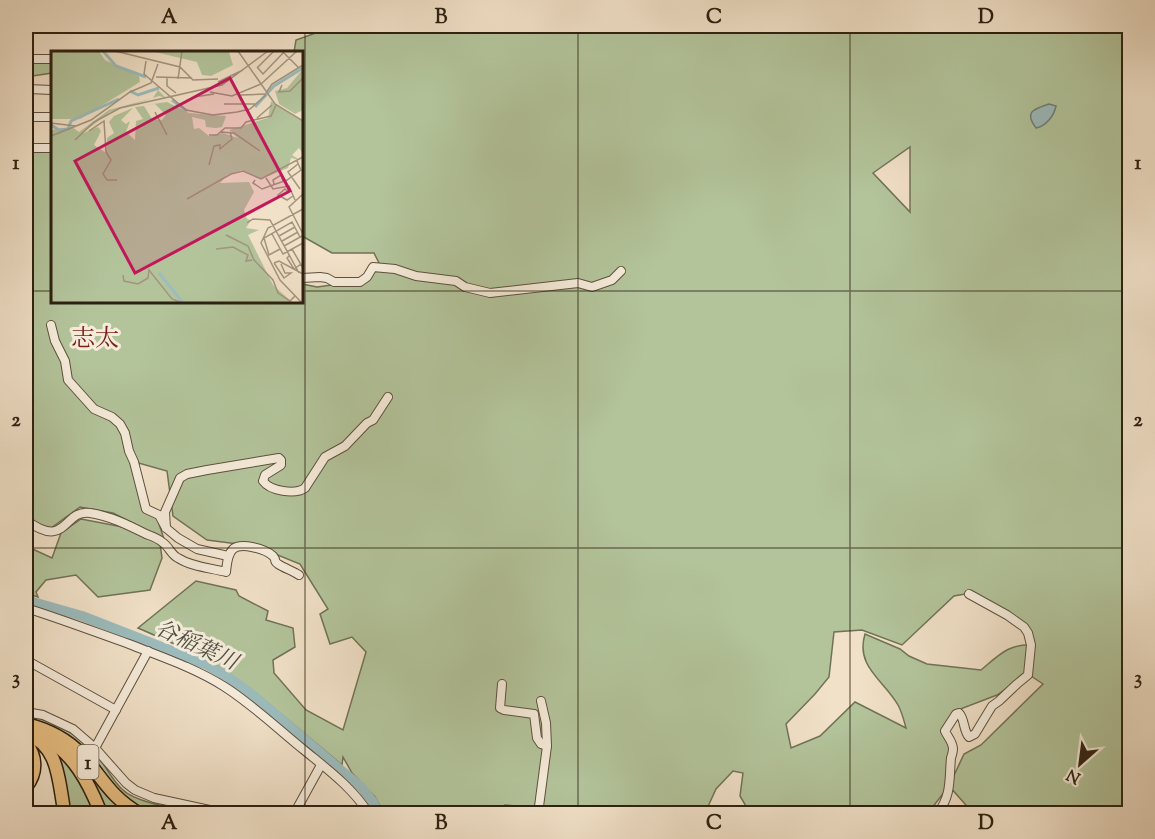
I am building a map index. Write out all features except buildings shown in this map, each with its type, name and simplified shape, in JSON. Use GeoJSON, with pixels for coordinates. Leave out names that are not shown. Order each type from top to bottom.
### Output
{"type":"FeatureCollection","features":[{"type":"Feature","properties":{"kind":"highway","name":"1"},"geometry":{"type":"LineString","coordinates":[[26,725],[52,741],[76,764],[92,791],[100,811]]}},
{"type":"Feature","properties":{"kind":"highway","name":"1"},"geometry":{"type":"LineString","coordinates":[[26,725],[65,740],[82,754],[119,800],[140,813]]}},
{"type":"Feature","properties":{"kind":"highway","name":"1"},"geometry":{"type":"LineString","coordinates":[[26,733],[42,742],[49,751],[55,763],[63,804]]}},
{"type":"Feature","properties":{"kind":"highway"},"geometry":{"type":"LineString","coordinates":[[26,743],[33,755],[35,765],[33,776],[26,787]]}},
{"type":"Feature","properties":{"kind":"street"},"geometry":{"type":"LineString","coordinates":[[26,29],[41,26]]}},
{"type":"Feature","properties":{"kind":"street"},"geometry":{"type":"LineString","coordinates":[[26,59],[51,59]]}},
{"type":"Feature","properties":{"kind":"street"},"geometry":{"type":"LineString","coordinates":[[26,87],[51,90]]}},
{"type":"Feature","properties":{"kind":"street"},"geometry":{"type":"LineString","coordinates":[[26,117],[51,117]]}},
{"type":"Feature","properties":{"kind":"street"},"geometry":{"type":"LineString","coordinates":[[26,148],[51,148]]}},
{"type":"Feature","properties":{"kind":"street"},"geometry":{"type":"LineString","coordinates":[[303,278],[320,277],[334,282],[360,282],[367,277],[373,267],[395,269],[416,276],[456,280],[465,287],[490,293],[578,283],[592,287],[612,280],[621,272]]}},
{"type":"Feature","properties":{"kind":"street"},"geometry":{"type":"LineString","coordinates":[[51,325],[55,341],[65,362],[68,380],[94,409],[112,417],[125,433],[146,509],[159,515],[166,528],[178,538],[198,549],[228,556]]}},
{"type":"Feature","properties":{"kind":"street"},"geometry":{"type":"LineString","coordinates":[[166,528],[165,512],[180,477],[279,458],[281,465],[266,475],[263,481],[265,485],[289,492],[301,491],[325,457],[345,446],[367,423],[373,420],[388,397]]}},
{"type":"Feature","properties":{"kind":"street"},"geometry":{"type":"LineString","coordinates":[[27,523],[52,532],[62,528],[76,516],[92,513],[115,519],[163,542],[175,557],[185,562],[226,572],[228,556],[233,549],[239,546],[249,546],[270,555],[299,575]]}},
{"type":"Feature","properties":{"kind":"street"},"geometry":{"type":"LineString","coordinates":[[937,813],[942,808],[951,780],[953,750],[945,731],[956,714],[959,713],[962,716],[967,734],[969,737],[972,736],[992,706],[1028,675],[1031,645],[1024,627],[969,594]]}},
{"type":"Feature","properties":{"kind":"street"},"geometry":{"type":"LineString","coordinates":[[26,608],[171,659],[228,689],[351,791],[369,813]]}},
{"type":"Feature","properties":{"kind":"street"},"geometry":{"type":"LineString","coordinates":[[96,748],[148,651]]}},
{"type":"Feature","properties":{"kind":"street"},"geometry":{"type":"LineString","coordinates":[[26,660],[116,710]]}},
{"type":"Feature","properties":{"kind":"street"},"geometry":{"type":"LineString","coordinates":[[502,684],[500,708],[534,714],[537,738],[541,744],[548,746]]}},
{"type":"Feature","properties":{"kind":"street"},"geometry":{"type":"LineString","coordinates":[[538,813],[548,746],[541,701]]}},
{"type":"Feature","properties":{"kind":"street"},"geometry":{"type":"LineString","coordinates":[[26,712],[42,715],[73,729],[96,748],[126,783],[135,790],[154,798],[228,813]]}},
{"type":"Feature","properties":{"kind":"street"},"geometry":{"type":"LineString","coordinates":[[294,813],[321,765]]}},
{"type":"Feature","properties":{"kind":"green space"},"geometry":{"type":"Polygon","coordinates":[[[328,26],[1129,26],[1129,813],[973,813],[949,786],[928,813],[750,813],[740,796],[743,773],[733,771],[716,789],[705,813],[535,814],[524,807],[505,805],[492,813],[384,813],[375,797],[352,773],[343,757],[342,765],[251,689],[204,657],[138,628],[196,581],[236,590],[239,596],[268,611],[266,620],[293,628],[295,647],[273,660],[274,673],[306,710],[343,730],[366,652],[352,637],[330,644],[320,614],[328,609],[300,564],[248,543],[207,540],[173,516],[167,471],[135,462],[137,488],[156,515],[164,539],[113,513],[80,507],[51,528],[39,527],[26,516],[26,152],[51,151],[51,303],[303,303],[303,284],[317,287],[354,282],[379,263],[374,253],[332,253],[303,237],[303,51],[294,51],[296,40],[327,29],[328,26]],[[910,147],[873,173],[910,212],[910,147]],[[965,594],[954,596],[902,645],[862,630],[834,632],[829,677],[786,724],[791,748],[820,736],[855,702],[906,728],[898,705],[867,664],[863,646],[865,634],[927,664],[981,670],[1011,648],[1034,645],[1024,627],[965,594]],[[1028,674],[997,695],[955,711],[943,732],[954,746],[950,784],[964,754],[981,745],[1043,684],[1028,674]]]}},
{"type":"Feature","properties":{"kind":"green space"},"geometry":{"type":"Polygon","coordinates":[[[26,63],[51,63],[51,73],[26,77],[26,63]]]}},
{"type":"Feature","properties":{"kind":"green space"},"geometry":{"type":"Polygon","coordinates":[[[81,519],[123,527],[160,544],[162,558],[150,590],[98,597],[76,575],[46,580],[36,592],[38,597],[26,593],[26,546],[52,558],[61,533],[81,519]]]}},
{"type":"Feature","properties":{"kind":"green space"},"geometry":{"type":"Polygon","coordinates":[[[26,715],[54,724],[80,739],[95,752],[115,782],[129,795],[158,805],[198,813],[152,813],[139,810],[118,795],[84,755],[26,722],[26,715]]]}},
{"type":"Feature","properties":{"kind":"green space"},"geometry":{"type":"Polygon","coordinates":[[[49,733],[135,813],[67,813],[61,776],[53,752],[59,749],[102,811],[49,733]]]}},
{"type":"Feature","properties":{"kind":"water"},"geometry":{"type":"Polygon","coordinates":[[[1049,104],[1056,106],[1053,113],[1046,123],[1036,128],[1031,118],[1032,112],[1049,104]]]}},
{"type":"Feature","properties":{"kind":"waterway","name":"谷稲葉川"},"geometry":{"type":"LineString","coordinates":[[26,600],[82,616],[205,664],[228,677],[362,788],[379,814]]}},
{"type":"Feature","properties":{"kind":"district","name":"志太"},"geometry":{"type":"Point","coordinates":[95,338]}}]}
